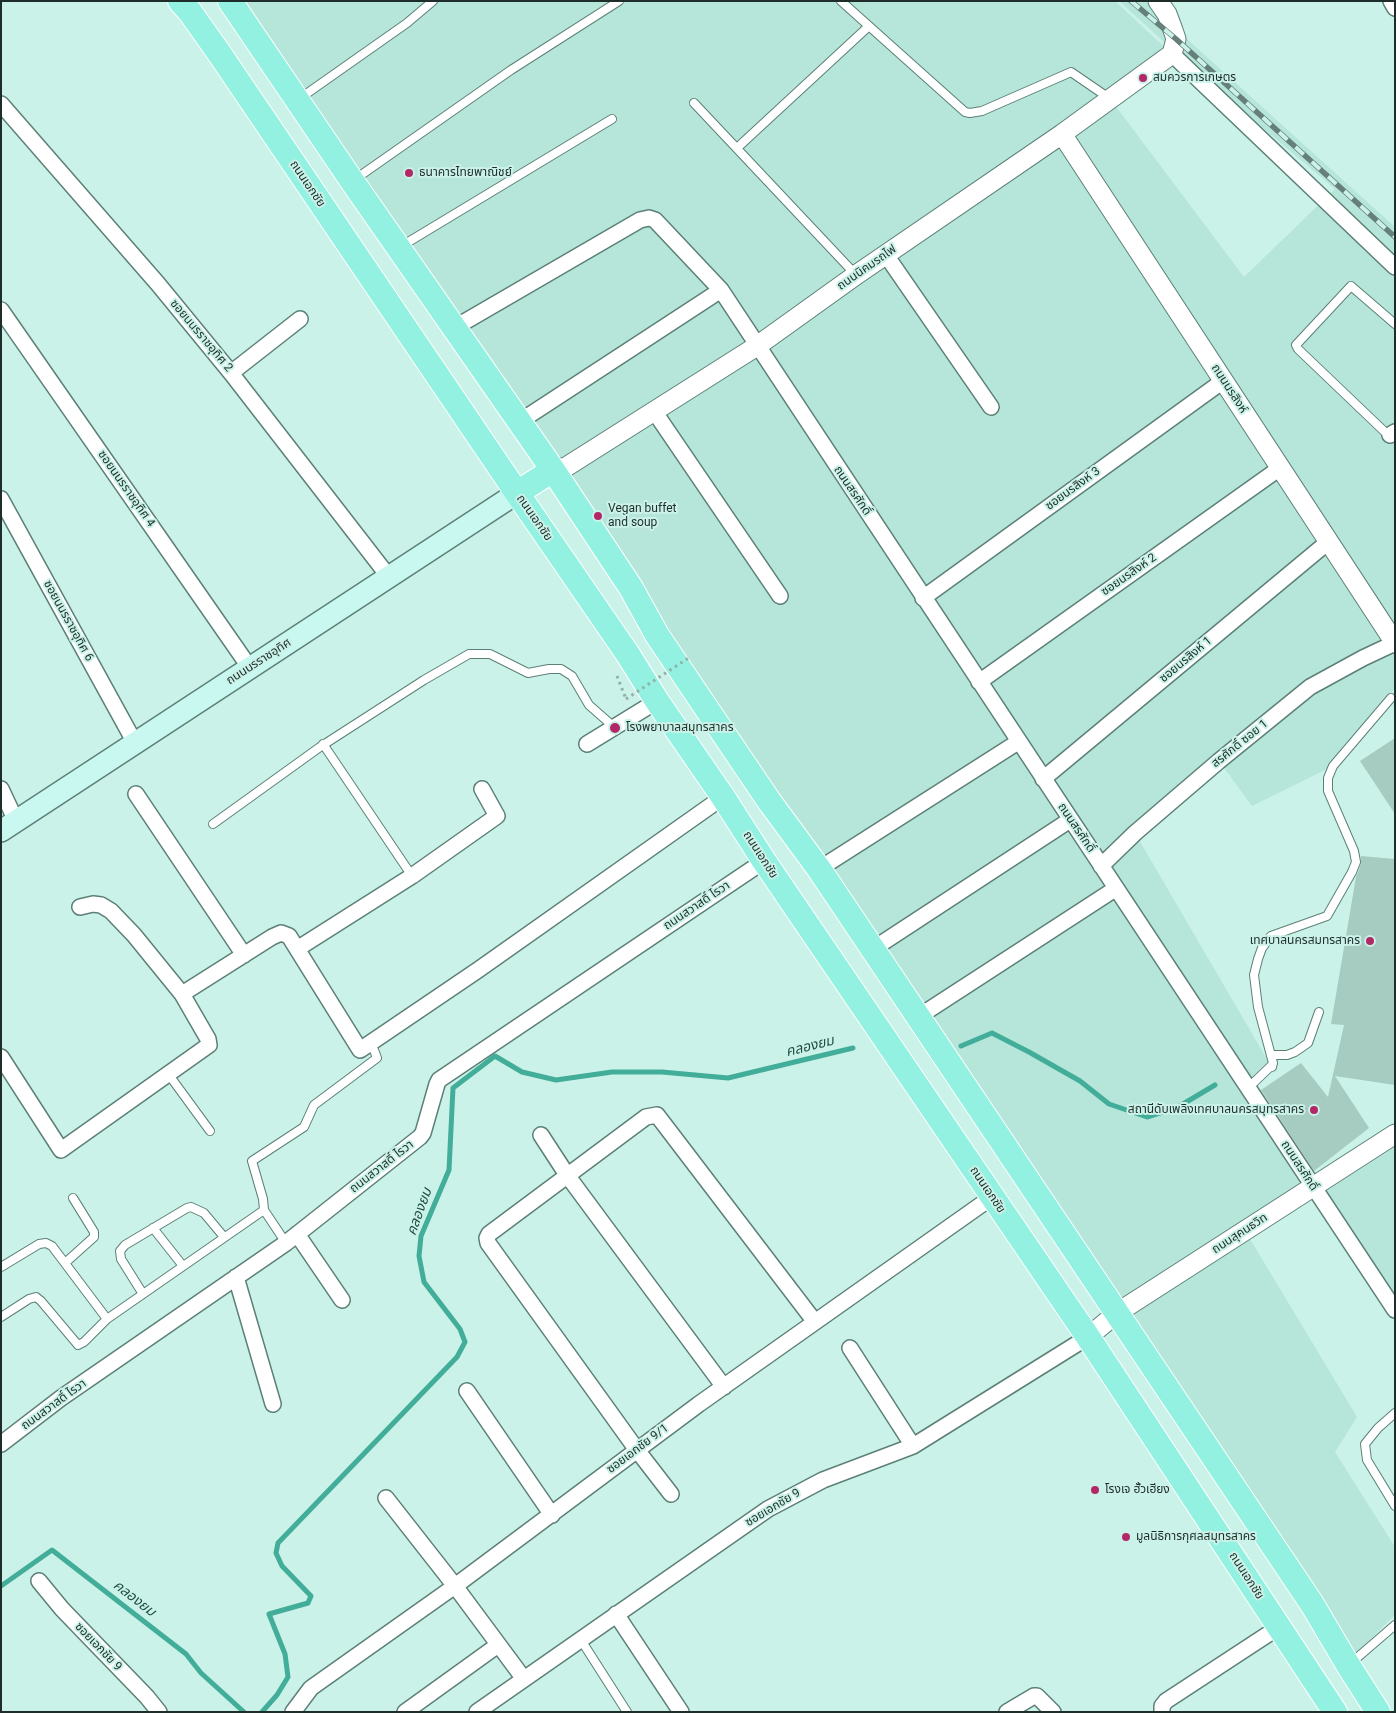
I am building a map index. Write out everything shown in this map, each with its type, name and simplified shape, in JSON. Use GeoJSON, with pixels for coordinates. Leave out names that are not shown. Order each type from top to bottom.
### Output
{"type":"FeatureCollection","features":[{"type":"Feature","properties":{"kind":"main road","name":"ถนนเอกชัย"},"geometry":{"type":"LineString","coordinates":[[180,1],[219,53],[627,653],[764,861],[1088,1337],[1280,1627],[1333,1711]]}},
{"type":"Feature","properties":{"kind":"main road"},"geometry":{"type":"LineString","coordinates":[[230,1],[352,181],[553,470],[631,588],[658,635],[769,801],[819,869],[1312,1604],[1378,1712]]}},
{"type":"Feature","properties":{"kind":"main road"},"geometry":{"type":"LineString","coordinates":[[517,493],[553,470]]}},
{"type":"Feature","properties":{"kind":"main road","name":"ถนนนรราชอุทิศ"},"geometry":{"type":"LineString","coordinates":[[9,826],[517,493]]}},
{"type":"Feature","properties":{"kind":"street"},"geometry":{"type":"LineString","coordinates":[[1158,1],[1167,14],[1176,39],[1172,54],[1395,267]]}},
{"type":"Feature","properties":{"kind":"street"},"geometry":{"type":"LineString","coordinates":[[1391,1],[1395,8]]}},
{"type":"Feature","properties":{"kind":"street","name":"ถนนนิคมรถไฟ"},"geometry":{"type":"LineString","coordinates":[[553,470],[566,466],[756,346],[1062,134],[1172,54]]}},
{"type":"Feature","properties":{"kind":"street","name":"ซอยนนรราชอุทิศ 2"},"geometry":{"type":"LineString","coordinates":[[1,104],[158,284],[231,373],[389,577]]}},
{"type":"Feature","properties":{"kind":"street","name":"ถนนนรสิงห์"},"geometry":{"type":"LineString","coordinates":[[1062,134],[1395,643]]}},
{"type":"Feature","properties":{"kind":"street","name":"ถนนสรศักดิ์"},"geometry":{"type":"LineString","coordinates":[[454,328],[644,218],[654,220],[721,290],[756,346],[1395,1310]]}},
{"type":"Feature","properties":{"kind":"street"},"geometry":{"type":"LineString","coordinates":[[886,255],[991,407]]}},
{"type":"Feature","properties":{"kind":"street"},"geometry":{"type":"LineString","coordinates":[[519,422],[721,290]]}},
{"type":"Feature","properties":{"kind":"street","name":"ซอยนนรราชอุทิศ 4"},"geometry":{"type":"LineString","coordinates":[[1,310],[250,668]]}},
{"type":"Feature","properties":{"kind":"street"},"geometry":{"type":"LineString","coordinates":[[231,373],[300,319]]}},
{"type":"Feature","properties":{"kind":"street","name":"ซอยนรสิงห์ 3"},"geometry":{"type":"LineString","coordinates":[[923,598],[1223,381]]}},
{"type":"Feature","properties":{"kind":"street"},"geometry":{"type":"LineString","coordinates":[[654,411],[780,596]]}},
{"type":"Feature","properties":{"kind":"street","name":"ซอยนรสิงห์ 2"},"geometry":{"type":"LineString","coordinates":[[979,682],[1280,468]]}},
{"type":"Feature","properties":{"kind":"street","name":"ซอยนนรราชอุทิศ 6"},"geometry":{"type":"LineString","coordinates":[[1,499],[135,743]]}},
{"type":"Feature","properties":{"kind":"street","name":"ซอยนรสิงห์ 1"},"geometry":{"type":"LineString","coordinates":[[1043,779],[1328,542]]}},
{"type":"Feature","properties":{"kind":"street","name":"สรศักดิ์ ซอย 1"},"geometry":{"type":"LineString","coordinates":[[1100,866],[1135,832],[1310,687],[1395,643]]}},
{"type":"Feature","properties":{"kind":"street"},"geometry":{"type":"LineString","coordinates":[[587,744],[657,701]]}},
{"type":"Feature","properties":{"kind":"street"},"geometry":{"type":"LineString","coordinates":[[819,869],[1018,742]]}},
{"type":"Feature","properties":{"kind":"street"},"geometry":{"type":"LineString","coordinates":[[1,789],[9,826]]}},
{"type":"Feature","properties":{"kind":"street"},"geometry":{"type":"LineString","coordinates":[[297,949],[412,876],[497,816],[482,789]]}},
{"type":"Feature","properties":{"kind":"street"},"geometry":{"type":"LineString","coordinates":[[136,794],[244,955]]}},
{"type":"Feature","properties":{"kind":"street"},"geometry":{"type":"LineString","coordinates":[[182,994],[281,933],[289,936],[360,1050],[478,970],[723,797]]}},
{"type":"Feature","properties":{"kind":"street"},"geometry":{"type":"LineString","coordinates":[[873,949],[1070,820]]}},
{"type":"Feature","properties":{"kind":"street","name":"ถนนสวาสดิ์ ไรวา"},"geometry":{"type":"LineString","coordinates":[[1,1444],[61,1398],[291,1238],[420,1137],[423,1133],[436,1084],[439,1080],[764,861]]}},
{"type":"Feature","properties":{"kind":"street"},"geometry":{"type":"LineString","coordinates":[[918,1017],[1116,889]]}},
{"type":"Feature","properties":{"kind":"street"},"geometry":{"type":"LineString","coordinates":[[1,1057],[62,1150],[209,1045],[208,1038],[182,994],[134,935],[110,911],[101,905],[92,904],[80,907]]}},
{"type":"Feature","properties":{"kind":"street"},"geometry":{"type":"LineString","coordinates":[[671,1494],[637,1450],[488,1243],[487,1238],[489,1234],[646,1117],[658,1114],[815,1322]]}},
{"type":"Feature","properties":{"kind":"street","name":"ถนนสุคนธวิท"},"geometry":{"type":"LineString","coordinates":[[1088,1337],[1117,1313],[1395,1134]]}},
{"type":"Feature","properties":{"kind":"street"},"geometry":{"type":"LineString","coordinates":[[541,1135],[568,1175],[724,1387]]}},
{"type":"Feature","properties":{"kind":"street","name":"ซอยเอกชัย 9/1"},"geometry":{"type":"LineString","coordinates":[[293,1712],[312,1688],[455,1586],[724,1387],[992,1197]]}},
{"type":"Feature","properties":{"kind":"street"},"geometry":{"type":"LineString","coordinates":[[291,1238],[342,1300]]}},
{"type":"Feature","properties":{"kind":"street"},"geometry":{"type":"LineString","coordinates":[[236,1278],[273,1404]]}},
{"type":"Feature","properties":{"kind":"street","name":"ซอยเอกชัย 9"},"geometry":{"type":"LineString","coordinates":[[477,1712],[768,1509],[823,1480],[913,1446],[1088,1337]]}},
{"type":"Feature","properties":{"kind":"street"},"geometry":{"type":"LineString","coordinates":[[850,1348],[913,1446]]}},
{"type":"Feature","properties":{"kind":"street"},"geometry":{"type":"LineString","coordinates":[[467,1391],[552,1515]]}},
{"type":"Feature","properties":{"kind":"street"},"geometry":{"type":"LineString","coordinates":[[386,1498],[455,1586],[524,1679]]}},
{"type":"Feature","properties":{"kind":"street","name":"ซอยเอกชัย 9"},"geometry":{"type":"LineString","coordinates":[[39,1581],[62,1609],[147,1697],[158,1712]]}},
{"type":"Feature","properties":{"kind":"street"},"geometry":{"type":"LineString","coordinates":[[616,1614],[681,1712]]}},
{"type":"Feature","properties":{"kind":"street"},"geometry":{"type":"LineString","coordinates":[[1162,1712],[1162,1706],[1166,1701],[1280,1627]]}},
{"type":"Feature","properties":{"kind":"street"},"geometry":{"type":"LineString","coordinates":[[405,1712],[498,1645]]}},
{"type":"Feature","properties":{"kind":"street"},"geometry":{"type":"LineString","coordinates":[[1007,1712],[1037,1696],[1053,1712]]}},
{"type":"Feature","properties":{"kind":"lane"},"geometry":{"type":"LineString","coordinates":[[297,100],[407,23],[433,1]]}},
{"type":"Feature","properties":{"kind":"lane"},"geometry":{"type":"LineString","coordinates":[[352,181],[511,70],[619,1]]}},
{"type":"Feature","properties":{"kind":"lane"},"geometry":{"type":"LineString","coordinates":[[841,1],[965,112],[982,111],[1071,72],[1111,99]]}},
{"type":"Feature","properties":{"kind":"lane"},"geometry":{"type":"LineString","coordinates":[[737,148],[870,26]]}},
{"type":"Feature","properties":{"kind":"lane"},"geometry":{"type":"LineString","coordinates":[[694,104],[856,275]]}},
{"type":"Feature","properties":{"kind":"lane"},"geometry":{"type":"LineString","coordinates":[[399,248],[612,119]]}},
{"type":"Feature","properties":{"kind":"lane"},"geometry":{"type":"LineString","coordinates":[[1393,433],[1387,434],[1296,345],[1351,286],[1395,324]]}},
{"type":"Feature","properties":{"kind":"lane"},"geometry":{"type":"LineString","coordinates":[[213,824],[323,744],[469,654],[490,654],[528,673],[549,669],[561,670],[572,676],[589,705],[614,727]]}},
{"type":"Feature","properties":{"kind":"lane"},"geometry":{"type":"LineString","coordinates":[[1248,1088],[1272,1067],[1272,1055],[1258,1006],[1254,975],[1255,966],[1262,948],[1271,936],[1327,916],[1352,872],[1356,862],[1354,851],[1328,792],[1328,778],[1333,766],[1391,698]]}},
{"type":"Feature","properties":{"kind":"lane"},"geometry":{"type":"LineString","coordinates":[[323,744],[412,876]]}},
{"type":"Feature","properties":{"kind":"lane"},"geometry":{"type":"LineString","coordinates":[[1272,1055],[1295,1052],[1308,1043],[1319,1012]]}},
{"type":"Feature","properties":{"kind":"lane"},"geometry":{"type":"LineString","coordinates":[[291,1238],[264,1210],[263,1198],[252,1161],[304,1127],[314,1105],[377,1058],[371,1042]]}},
{"type":"Feature","properties":{"kind":"lane"},"geometry":{"type":"LineString","coordinates":[[169,1075],[210,1131]]}},
{"type":"Feature","properties":{"kind":"lane"},"geometry":{"type":"LineString","coordinates":[[65,1263],[94,1237],[94,1232],[73,1198]]}},
{"type":"Feature","properties":{"kind":"lane"},"geometry":{"type":"LineString","coordinates":[[143,1294],[121,1259],[120,1251],[125,1245],[187,1208],[195,1207],[204,1213],[224,1238]]}},
{"type":"Feature","properties":{"kind":"lane"},"geometry":{"type":"LineString","coordinates":[[1,1317],[29,1299],[36,1297],[78,1345],[84,1342],[107,1319],[264,1210]]}},
{"type":"Feature","properties":{"kind":"lane"},"geometry":{"type":"LineString","coordinates":[[153,1228],[183,1266]]}},
{"type":"Feature","properties":{"kind":"lane"},"geometry":{"type":"LineString","coordinates":[[1,1267],[38,1244],[52,1246],[107,1319]]}},
{"type":"Feature","properties":{"kind":"lane"},"geometry":{"type":"LineString","coordinates":[[1395,1413],[1378,1428],[1365,1444],[1367,1460],[1395,1506]]}},
{"type":"Feature","properties":{"kind":"lane"},"geometry":{"type":"LineString","coordinates":[[1348,1665],[1395,1626]]}},
{"type":"Feature","properties":{"kind":"lane"},"geometry":{"type":"LineString","coordinates":[[580,1640],[627,1712]]}},
{"type":"Feature","properties":{"kind":"path"},"geometry":{"type":"LineString","coordinates":[[626,700],[690,657]]}},
{"type":"Feature","properties":{"kind":"shaded area"},"geometry":{"type":"Polygon","coordinates":[[[230,1],[1115,1],[1172,54],[1111,100],[1244,277],[1335,189],[1198,73],[1119,1],[1145,1],[1395,227],[1395,688],[1333,766],[1252,806],[1219,761],[1135,833],[1271,1066],[1248,1088],[1313,1186],[1395,1134],[1395,1310],[1313,1187],[1250,1239],[1357,1417],[1335,1452],[1395,1547],[1395,1615],[1352,1657],[230,1]]]}},
{"type":"Feature","properties":{"kind":"building"},"geometry":{"type":"Polygon","coordinates":[[[1395,738],[1395,814],[1360,761],[1395,738]]]}},
{"type":"Feature","properties":{"kind":"building","name":"เทศบาลนครสมทรสาคร"},"geometry":{"type":"Polygon","coordinates":[[[1361,856],[1395,859],[1395,1085],[1335,1076],[1369,1128],[1314,1171],[1261,1090],[1301,1063],[1328,1097],[1344,1025],[1331,1024],[1361,856]]]}},
{"type":"Feature","properties":{"kind":"waterway","name":"คลองยม"},"geometry":{"type":"LineString","coordinates":[[961,1046],[992,1033],[1080,1081],[1109,1104],[1147,1117],[1178,1107],[1215,1085]]}},
{"type":"Feature","properties":{"kind":"waterway","name":"คลองยม"},"geometry":{"type":"LineString","coordinates":[[262,1712],[277,1695],[288,1677],[285,1654],[269,1614],[308,1603],[311,1596],[282,1566],[276,1553],[278,1543],[457,1357],[465,1342],[460,1329],[424,1282],[419,1256],[421,1236],[449,1170],[453,1088],[495,1056],[522,1072],[556,1080],[612,1072],[662,1072],[728,1078],[853,1048]]}},
{"type":"Feature","properties":{"kind":"waterway","name":"คลองยม"},"geometry":{"type":"LineString","coordinates":[[1,1586],[52,1550],[186,1654],[201,1673],[244,1712]]}},
{"type":"Feature","properties":{"kind":"railway"},"geometry":{"type":"LineString","coordinates":[[1131,1],[1176,39],[1395,237]]}},
{"type":"Feature","properties":{"kind":"place","name":"สมควรการเกษตร"},"geometry":{"type":"Point","coordinates":[1143,78]}},
{"type":"Feature","properties":{"kind":"place","name":"ธนาคารไทยพาณิชย์"},"geometry":{"type":"Point","coordinates":[409,173]}},
{"type":"Feature","properties":{"kind":"place","name":"Vegan buffet and soup"},"geometry":{"type":"Point","coordinates":[598,516]}},
{"type":"Feature","properties":{"kind":"place","name":"โรงพยาบาลสมุทรสาคร"},"geometry":{"type":"Point","coordinates":[615,728]}},
{"type":"Feature","properties":{"kind":"place","name":"เทศบาลนครสมทรสาคร"},"geometry":{"type":"Point","coordinates":[1370,941]}},
{"type":"Feature","properties":{"kind":"place","name":"สถานีดับเพลิงเทศบาลนครสมุทรสาคร"},"geometry":{"type":"Point","coordinates":[1314,1110]}},
{"type":"Feature","properties":{"kind":"place","name":"โรงเจ ฮั้วเฮียง"},"geometry":{"type":"Point","coordinates":[1095,1490]}},
{"type":"Feature","properties":{"kind":"place","name":"มูลนิธิการกุศลสมุทรสาคร"},"geometry":{"type":"Point","coordinates":[1126,1537]}}]}
